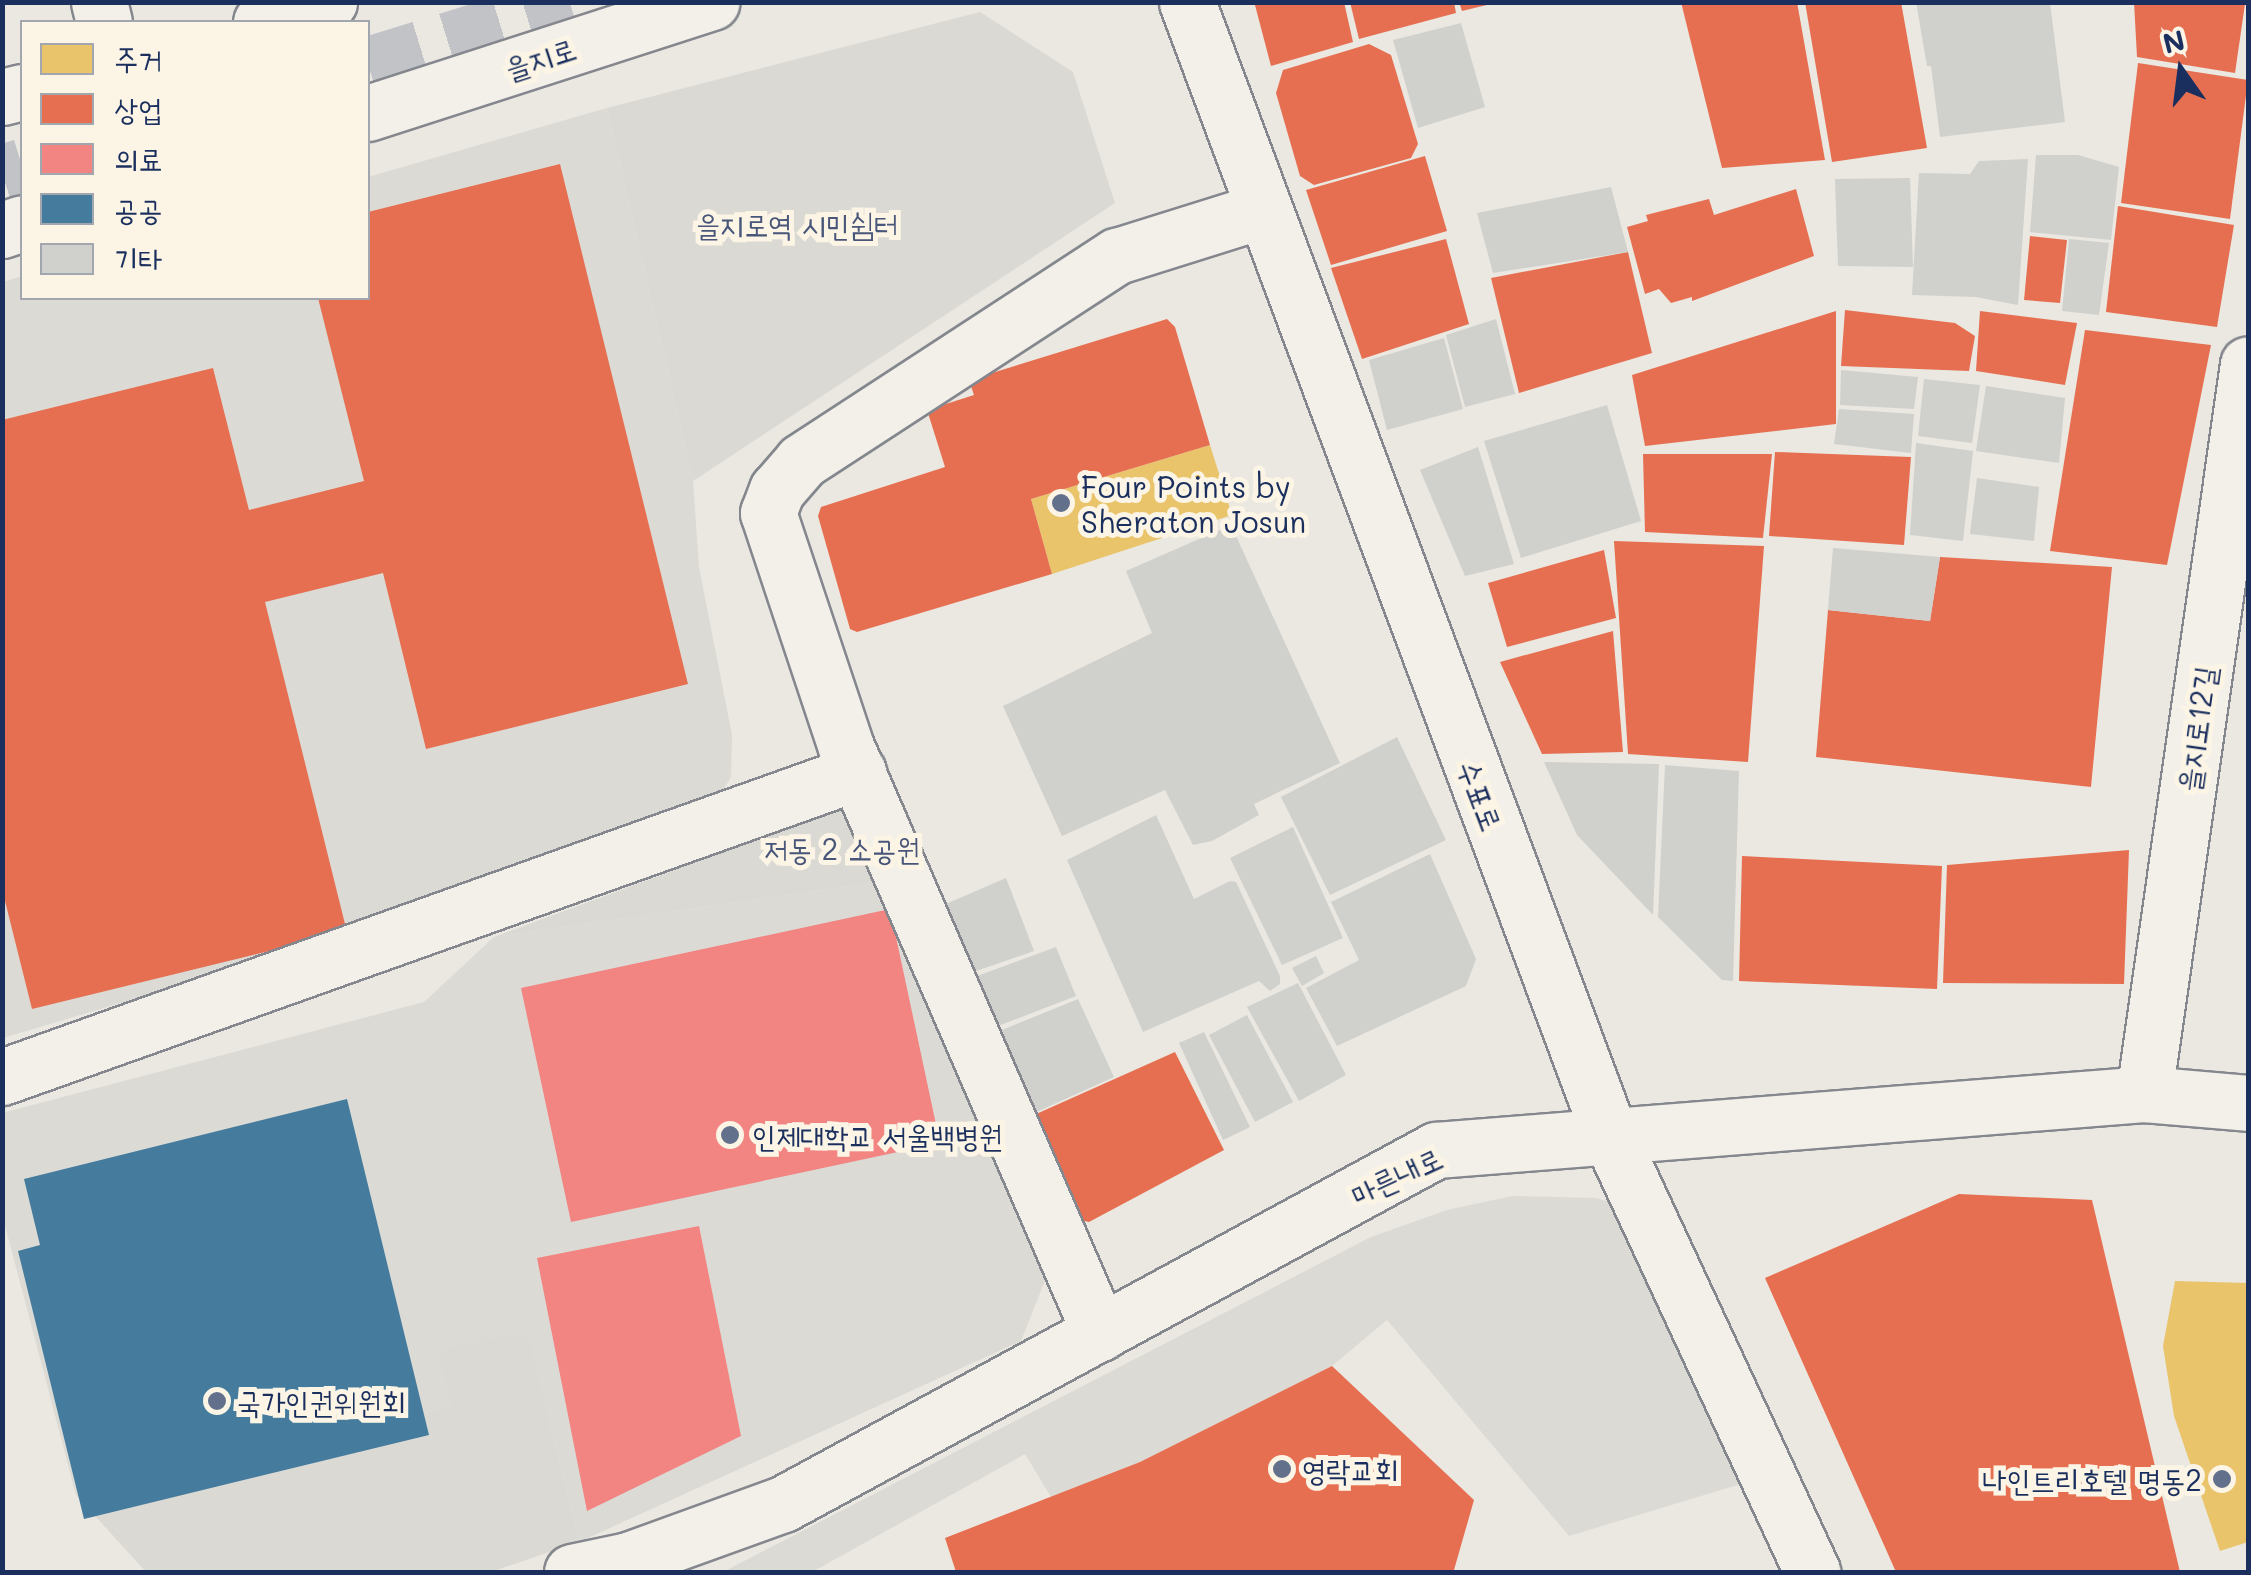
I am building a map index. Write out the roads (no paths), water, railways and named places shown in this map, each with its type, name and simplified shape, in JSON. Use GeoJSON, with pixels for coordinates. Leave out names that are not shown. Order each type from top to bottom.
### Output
{"type":"FeatureCollection","features":[{"type":"Feature","properties":{"kind":"street"},"geometry":{"type":"LineString","coordinates":[[268,20],[329,2]]}},
{"type":"Feature","properties":{"kind":"street","name":"을지로"},"geometry":{"type":"LineString","coordinates":[[370,112],[712,2]]}},
{"type":"Feature","properties":{"kind":"street","name":"수표로"},"geometry":{"type":"LineString","coordinates":[[1187,2],[1610,1136],[1812,1572]]}},
{"type":"Feature","properties":{"kind":"street"},"geometry":{"type":"LineString","coordinates":[[1100,1333],[858,772],[768,513],[778,490],[802,461],[1117,256],[1262,211]]}},
{"type":"Feature","properties":{"kind":"street","name":"을지로12길"},"geometry":{"type":"LineString","coordinates":[[2144,1094],[2248,364]]}},
{"type":"Feature","properties":{"kind":"street"},"geometry":{"type":"LineString","coordinates":[[2,1077],[858,772]]}},
{"type":"Feature","properties":{"kind":"street","name":"마른내로"},"geometry":{"type":"LineString","coordinates":[[572,1572],[618,1566],[783,1504],[1436,1150],[2144,1094],[2248,1103]]}},
{"type":"Feature","properties":{"kind":"tunnel"},"geometry":{"type":"LineString","coordinates":[[370,63],[570,2]]}},
{"type":"Feature","properties":{"kind":"tunnel"},"geometry":{"type":"LineString","coordinates":[[2,172],[20,167]]}},
{"type":"Feature","properties":{"kind":"place","name":"Four Points by Sheraton Josun"},"geometry":{"type":"Point","coordinates":[1061,503]}},
{"type":"Feature","properties":{"kind":"place","name":"인제대학교 서울백병원"},"geometry":{"type":"Point","coordinates":[730,1135]}},
{"type":"Feature","properties":{"kind":"place","name":"국가인권위원회"},"geometry":{"type":"Point","coordinates":[217,1401]}},
{"type":"Feature","properties":{"kind":"place","name":"영락교회"},"geometry":{"type":"Point","coordinates":[1282,1469]}},
{"type":"Feature","properties":{"kind":"place","name":"나인트리호텔 명동2"},"geometry":{"type":"Point","coordinates":[2222,1479]}},
{"type":"Feature","properties":{"kind":"park label","name":"을지로역 시민쉼터"},"geometry":{"type":"Point","coordinates":[797,224]}},
{"type":"Feature","properties":{"kind":"park label","name":"저동 2 소공원"},"geometry":{"type":"Point","coordinates":[842,848]}}]}
